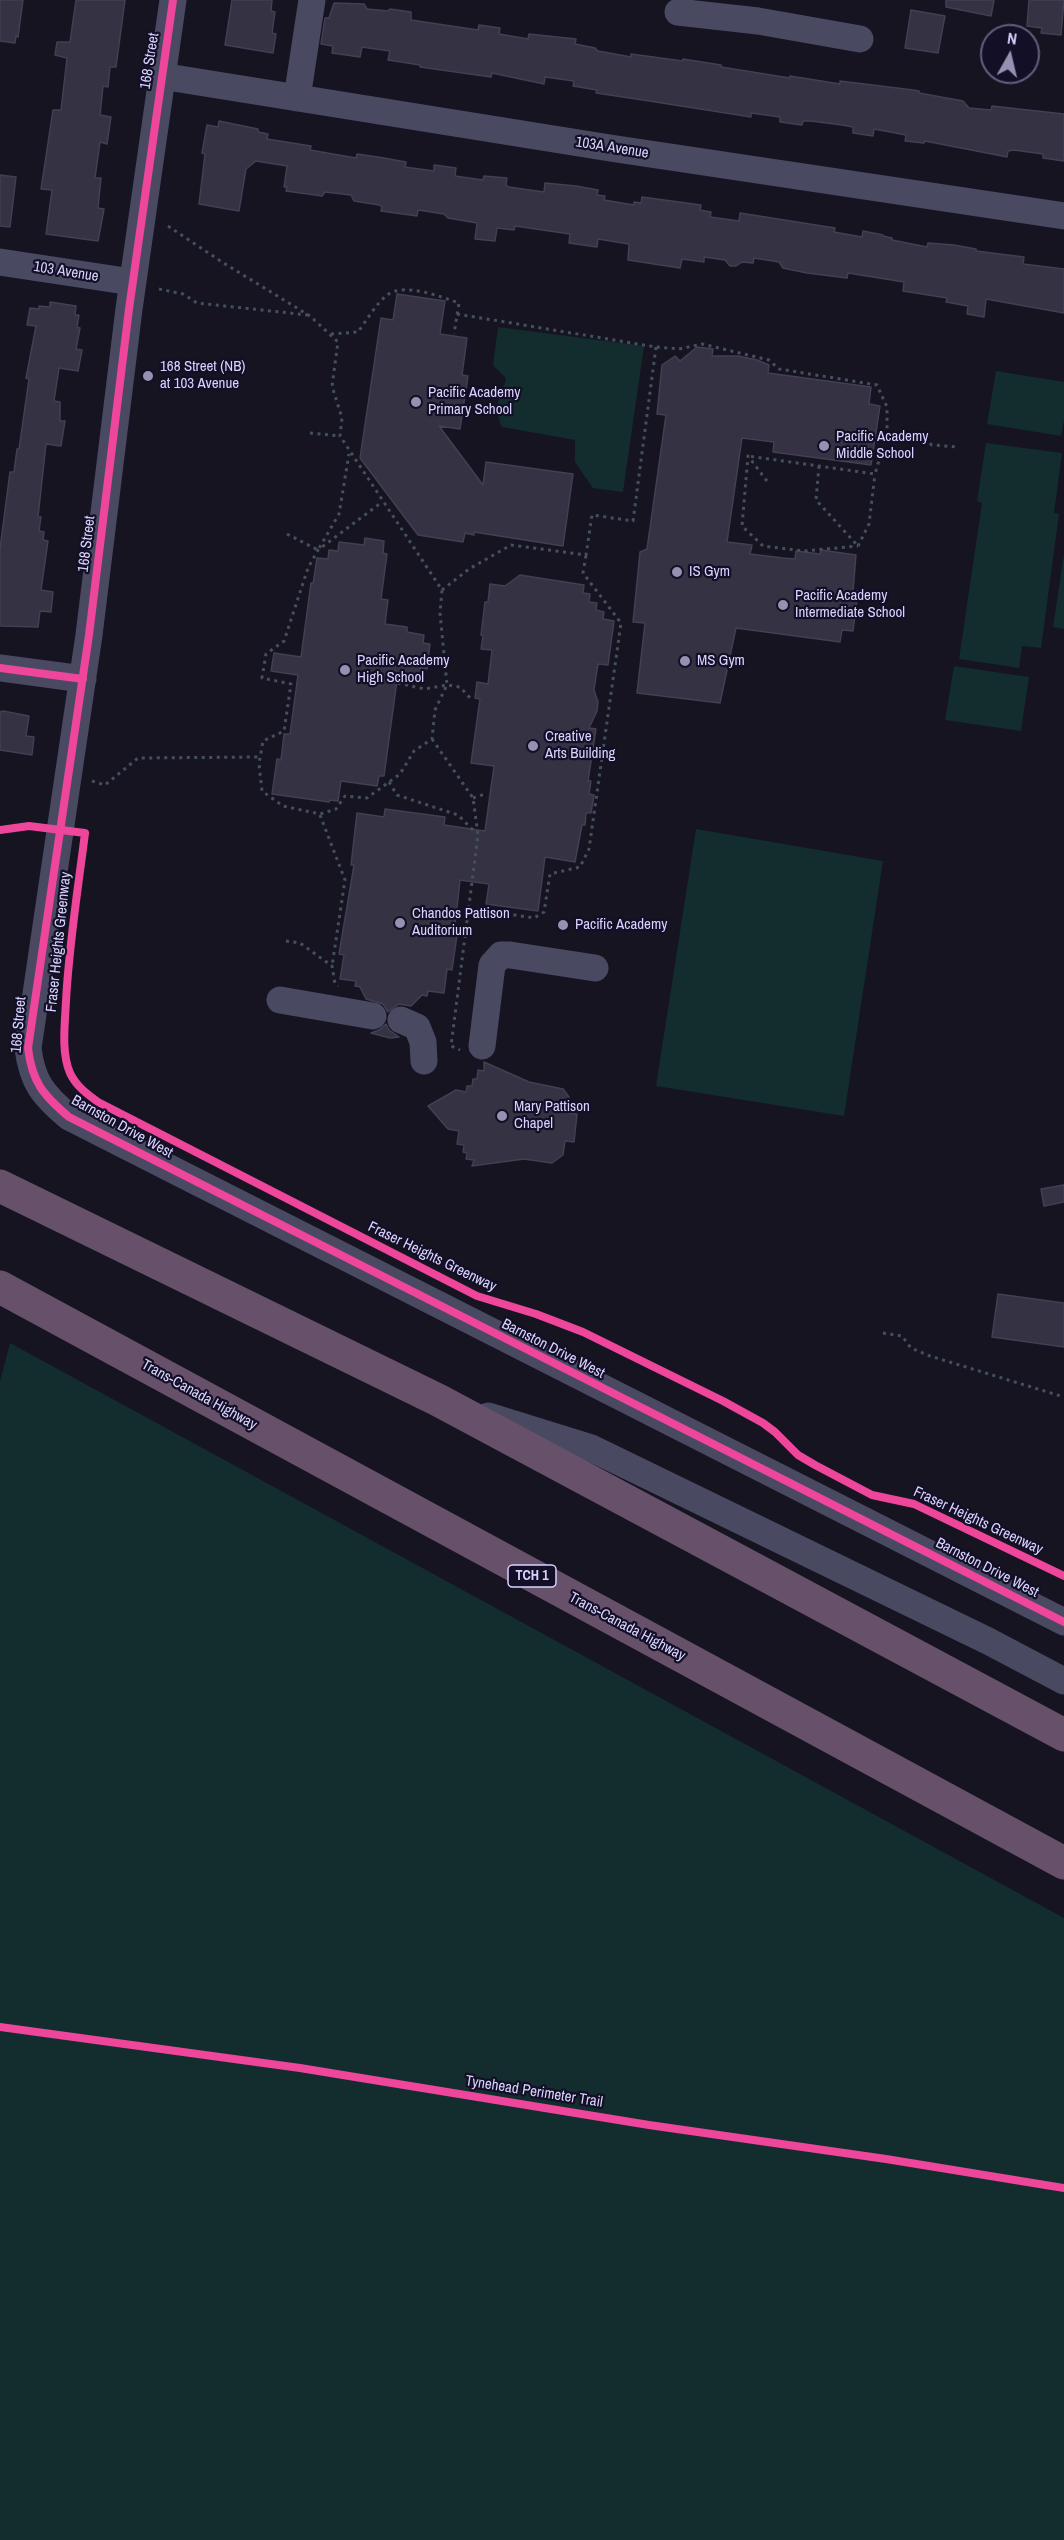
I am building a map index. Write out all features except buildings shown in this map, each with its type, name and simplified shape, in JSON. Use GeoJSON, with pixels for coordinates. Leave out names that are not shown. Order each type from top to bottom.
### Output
{"type":"FeatureCollection","features":[{"type":"Feature","properties":{"kind":"highway"},"geometry":{"type":"LineString","coordinates":[[0,1186],[438,1400],[1064,1734]]}},
{"type":"Feature","properties":{"kind":"highway","name":"Trans-Canada Highway"},"geometry":{"type":"LineString","coordinates":[[0,1287],[1064,1863]]}},
{"type":"Feature","properties":{"kind":"street","name":"168 Street"},"geometry":{"type":"LineString","coordinates":[[39,1088],[30,1068],[28,1048],[83,679],[132,282],[173,0]]}},
{"type":"Feature","properties":{"kind":"street"},"geometry":{"type":"LineString","coordinates":[[297,98],[312,0]]}},
{"type":"Feature","properties":{"kind":"street"},"geometry":{"type":"LineString","coordinates":[[678,12],[760,11],[860,39]]}},
{"type":"Feature","properties":{"kind":"street","name":"103A Avenue"},"geometry":{"type":"LineString","coordinates":[[161,76],[621,150],[1064,216]]}},
{"type":"Feature","properties":{"kind":"street","name":"103 Avenue"},"geometry":{"type":"LineString","coordinates":[[0,262],[132,282]]}},
{"type":"Feature","properties":{"kind":"street"},"geometry":{"type":"LineString","coordinates":[[0,668],[83,679]]}},
{"type":"Feature","properties":{"kind":"street"},"geometry":{"type":"LineString","coordinates":[[475,1049],[492,965],[501,955],[595,968]]}},
{"type":"Feature","properties":{"kind":"street"},"geometry":{"type":"LineString","coordinates":[[280,1000],[373,1016]]}},
{"type":"Feature","properties":{"kind":"street"},"geometry":{"type":"LineString","coordinates":[[401,1020],[417,1027],[423,1042],[424,1061]]}},
{"type":"Feature","properties":{"kind":"street","name":"Barnston Drive West"},"geometry":{"type":"LineString","coordinates":[[39,1088],[69,1117],[1064,1622]]}},
{"type":"Feature","properties":{"kind":"street"},"geometry":{"type":"LineString","coordinates":[[438,1400],[591,1448],[977,1636],[1064,1681]]}},
{"type":"Feature","properties":{"kind":"path"},"geometry":{"type":"LineString","coordinates":[[168,226],[310,316],[338,342],[332,386],[342,418],[340,436],[349,453],[442,590],[440,613],[447,685],[435,710],[432,740],[473,798],[478,835],[451,1046],[475,1049]]}},
{"type":"Feature","properties":{"kind":"path"},"geometry":{"type":"LineString","coordinates":[[159,289],[183,294],[197,303],[310,316]]}},
{"type":"Feature","properties":{"kind":"path"},"geometry":{"type":"LineString","coordinates":[[331,334],[358,332],[387,295],[398,291],[421,291],[459,303],[454,334]]}},
{"type":"Feature","properties":{"kind":"path"},"geometry":{"type":"LineString","coordinates":[[457,314],[656,347],[679,349],[702,344],[769,360],[779,369],[877,385],[887,407],[887,433],[875,474],[869,524],[858,546]]}},
{"type":"Feature","properties":{"kind":"path"},"geometry":{"type":"LineString","coordinates":[[469,908],[534,918],[544,912],[550,874],[580,867],[589,849],[621,623],[583,573],[592,515],[633,521],[656,347]]}},
{"type":"Feature","properties":{"kind":"path"},"geometry":{"type":"LineString","coordinates":[[309,433],[340,436]]}},
{"type":"Feature","properties":{"kind":"path"},"geometry":{"type":"LineString","coordinates":[[887,433],[917,436],[932,445],[959,447]]}},
{"type":"Feature","properties":{"kind":"path"},"geometry":{"type":"LineString","coordinates":[[349,453],[339,514],[308,568],[284,641],[266,654],[262,678],[291,684],[284,731],[263,741],[260,757],[262,791],[283,806],[320,814],[336,809],[345,796],[367,798],[400,774],[414,752],[432,740]]}},
{"type":"Feature","properties":{"kind":"path"},"geometry":{"type":"LineString","coordinates":[[748,456],[875,474]]}},
{"type":"Feature","properties":{"kind":"path"},"geometry":{"type":"LineString","coordinates":[[748,456],[742,526],[763,546],[804,551],[858,546]]}},
{"type":"Feature","properties":{"kind":"path"},"geometry":{"type":"LineString","coordinates":[[748,456],[767,481]]}},
{"type":"Feature","properties":{"kind":"path"},"geometry":{"type":"LineString","coordinates":[[819,466],[816,500],[858,546]]}},
{"type":"Feature","properties":{"kind":"path"},"geometry":{"type":"LineString","coordinates":[[318,550],[382,502]]}},
{"type":"Feature","properties":{"kind":"path"},"geometry":{"type":"LineString","coordinates":[[287,534],[318,550]]}},
{"type":"Feature","properties":{"kind":"path"},"geometry":{"type":"LineString","coordinates":[[442,590],[470,569],[511,545],[586,555]]}},
{"type":"Feature","properties":{"kind":"path"},"geometry":{"type":"LineString","coordinates":[[383,680],[425,689],[447,685],[460,687],[473,701]]}},
{"type":"Feature","properties":{"kind":"path"},"geometry":{"type":"LineString","coordinates":[[92,781],[105,785],[138,758],[260,757]]}},
{"type":"Feature","properties":{"kind":"path"},"geometry":{"type":"LineString","coordinates":[[389,782],[397,795],[458,815],[478,835]]}},
{"type":"Feature","properties":{"kind":"path"},"geometry":{"type":"LineString","coordinates":[[473,798],[484,795]]}},
{"type":"Feature","properties":{"kind":"path"},"geometry":{"type":"LineString","coordinates":[[320,814],[345,880],[332,966],[335,984],[341,989]]}},
{"type":"Feature","properties":{"kind":"path"},"geometry":{"type":"LineString","coordinates":[[286,942],[300,944],[332,966]]}},
{"type":"Feature","properties":{"kind":"path"},"geometry":{"type":"LineString","coordinates":[[883,1333],[902,1336],[911,1348],[930,1356],[1064,1397]]}},
{"type":"Feature","properties":{"kind":"green space"},"geometry":{"type":"Polygon","coordinates":[[[498,327],[644,346],[623,492],[593,488],[575,462],[575,440],[502,427],[497,406],[506,378],[493,365],[498,327]]]}},
{"type":"Feature","properties":{"kind":"green space"},"geometry":{"type":"Polygon","coordinates":[[[996,371],[1064,382],[1064,420],[1061,436],[987,424],[996,371]]]}},
{"type":"Feature","properties":{"kind":"green space"},"geometry":{"type":"Polygon","coordinates":[[[986,443],[1062,453],[1054,513],[1059,514],[1041,648],[1022,646],[1019,668],[959,659],[982,503],[977,501],[986,443]]]}},
{"type":"Feature","properties":{"kind":"green space"},"geometry":{"type":"Polygon","coordinates":[[[1064,554],[1064,629],[1053,627],[1064,554]]]}},
{"type":"Feature","properties":{"kind":"green space"},"geometry":{"type":"Polygon","coordinates":[[[954,666],[1029,677],[1021,731],[945,720],[954,666]]]}},
{"type":"Feature","properties":{"kind":"green space"},"geometry":{"type":"Polygon","coordinates":[[[696,829],[883,861],[844,1116],[656,1086],[696,829]]]}},
{"type":"Feature","properties":{"kind":"green space"},"geometry":{"type":"Polygon","coordinates":[[[10,1343],[1064,1918],[1064,2540],[0,2540],[0,1381],[10,1343]]]}},
{"type":"Feature","properties":{"kind":"cycle path","name":"Fraser Heights Greenway"},"geometry":{"type":"LineString","coordinates":[[173,0],[129,309],[89,635],[28,1048],[32,1070],[40,1087],[69,1117],[1064,1622]]}},
{"type":"Feature","properties":{"kind":"cycle path"},"geometry":{"type":"LineString","coordinates":[[0,668],[83,679]]}},
{"type":"Feature","properties":{"kind":"cycle path","name":"Fraser Heights Greenway"},"geometry":{"type":"LineString","coordinates":[[0,830],[29,826],[85,833],[69,959],[65,1047],[67,1065],[72,1078],[98,1102],[477,1296],[536,1314],[583,1332],[723,1401],[763,1423],[798,1455],[872,1495],[914,1504],[1064,1576]]}},
{"type":"Feature","properties":{"kind":"cycle path","name":"Tynehead Perimeter Trail"},"geometry":{"type":"LineString","coordinates":[[0,2027],[300,2068],[649,2125],[886,2159],[1064,2188]]}},
{"type":"Feature","properties":{"kind":"place","name":"168 Street (NB) at 103 Avenue"},"geometry":{"type":"Point","coordinates":[148,376]}},
{"type":"Feature","properties":{"kind":"place","name":"Pacific Academy Primary School"},"geometry":{"type":"Point","coordinates":[416,402]}},
{"type":"Feature","properties":{"kind":"place","name":"Pacific Academy Middle School"},"geometry":{"type":"Point","coordinates":[824,446]}},
{"type":"Feature","properties":{"kind":"place","name":"IS Gym"},"geometry":{"type":"Point","coordinates":[677,572]}},
{"type":"Feature","properties":{"kind":"place","name":"Pacific Academy Intermediate School"},"geometry":{"type":"Point","coordinates":[783,605]}},
{"type":"Feature","properties":{"kind":"place","name":"MS Gym"},"geometry":{"type":"Point","coordinates":[685,661]}},
{"type":"Feature","properties":{"kind":"place","name":"Pacific Academy High School"},"geometry":{"type":"Point","coordinates":[345,670]}},
{"type":"Feature","properties":{"kind":"place","name":"Creative Arts Building"},"geometry":{"type":"Point","coordinates":[533,746]}},
{"type":"Feature","properties":{"kind":"place","name":"Chandos Pattison Auditorium"},"geometry":{"type":"Point","coordinates":[400,923]}},
{"type":"Feature","properties":{"kind":"place","name":"Pacific Academy"},"geometry":{"type":"Point","coordinates":[563,925]}},
{"type":"Feature","properties":{"kind":"place","name":"Mary Pattison Chapel"},"geometry":{"type":"Point","coordinates":[502,1116]}}]}
